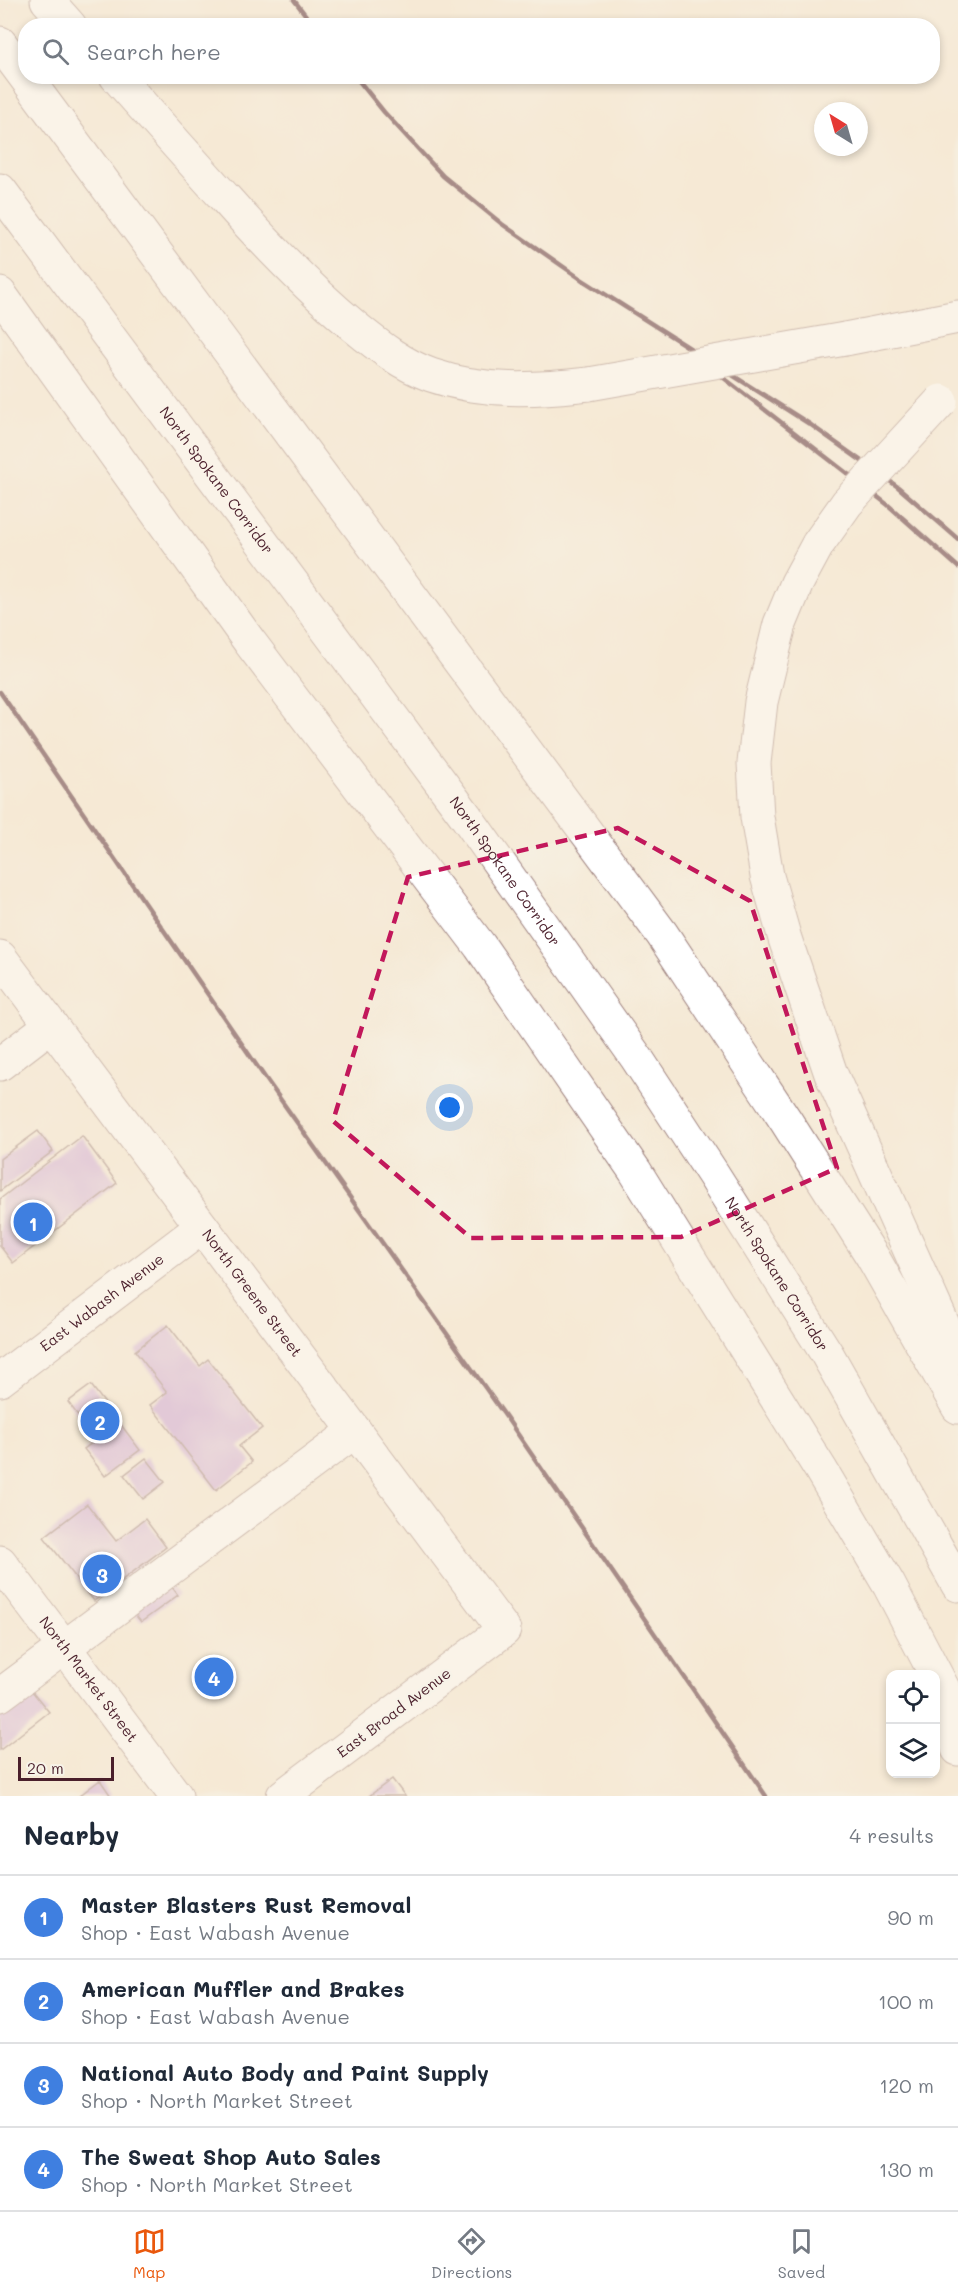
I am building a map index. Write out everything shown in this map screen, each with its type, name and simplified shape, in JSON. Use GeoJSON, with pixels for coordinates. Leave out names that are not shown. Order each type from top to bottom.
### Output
{"type":"FeatureCollection","features":[{"type":"Feature","properties":{"kind":"main road"},"geometry":{"type":"LineString","coordinates":[[46,0],[63,18]]}},
{"type":"Feature","properties":{"kind":"main road"},"geometry":{"type":"LineString","coordinates":[[0,43],[18,67]]}},
{"type":"Feature","properties":{"kind":"main road"},"geometry":{"type":"LineString","coordinates":[[30,84],[662,934],[872,1256],[958,1407]]}},
{"type":"Feature","properties":{"kind":"main road"},"geometry":{"type":"LineString","coordinates":[[123,84],[306,285],[374,343],[401,361],[431,375],[468,385],[510,390],[589,384],[958,317]]}},
{"type":"Feature","properties":{"kind":"main road","name":"North Spokane Corridor"},"geometry":{"type":"LineString","coordinates":[[0,190],[465,815],[636,1057],[827,1354],[958,1585]]}},
{"type":"Feature","properties":{"kind":"main road"},"geometry":{"type":"LineString","coordinates":[[0,294],[249,641],[480,946],[635,1171],[821,1470],[916,1635],[947,1696],[958,1749]]}},
{"type":"Feature","properties":{"kind":"main road"},"geometry":{"type":"LineString","coordinates":[[950,396],[847,503],[818,544],[797,583],[780,624],[761,702],[754,763],[757,817],[767,876],[784,939],[831,1074],[958,1358]]}},
{"type":"Feature","properties":{"kind":"main road","name":"North Greene Street"},"geometry":{"type":"LineString","coordinates":[[0,957],[504,1630]]}},
{"type":"Feature","properties":{"kind":"main road"},"geometry":{"type":"LineString","coordinates":[[0,1064],[51,1025]]}},
{"type":"Feature","properties":{"kind":"main road","name":"East Wabash Avenue"},"geometry":{"type":"LineString","coordinates":[[0,1380],[202,1227]]}},
{"type":"Feature","properties":{"kind":"main road"},"geometry":{"type":"LineString","coordinates":[[0,1695],[355,1431]]}},
{"type":"Feature","properties":{"kind":"main road","name":"North Market Street"},"geometry":{"type":"LineString","coordinates":[[0,1562],[176,1796]]}},
{"type":"Feature","properties":{"kind":"main road","name":"East Broad Avenue"},"geometry":{"type":"LineString","coordinates":[[283,1796],[504,1630]]}},
{"type":"Feature","properties":{"kind":"main road"},"geometry":{"type":"LineString","coordinates":[[916,1635],[949,1669],[958,1688]]}},
{"type":"Feature","properties":{"kind":"highlighted area"},"geometry":{"type":"Polygon","coordinates":[[[618,828],[750,901],[837,1168],[681,1237],[471,1238],[333,1121],[408,877],[618,828]]]}},
{"type":"Feature","properties":{"kind":"building"},"geometry":{"type":"Polygon","coordinates":[[[38,1131],[53,1151],[0,1191],[0,1159],[38,1131]]]}},
{"type":"Feature","properties":{"kind":"building"},"geometry":{"type":"Polygon","coordinates":[[[82,1136],[117,1183],[13,1263],[0,1246],[0,1199],[82,1136]]]}},
{"type":"Feature","properties":{"kind":"building"},"geometry":{"type":"Polygon","coordinates":[[[168,1325],[200,1366],[208,1359],[262,1428],[239,1446],[252,1462],[216,1490],[150,1405],[167,1392],[135,1351],[168,1325]]]}},
{"type":"Feature","properties":{"kind":"building"},"geometry":{"type":"Polygon","coordinates":[[[91,1385],[140,1450],[105,1476],[84,1449],[96,1440],[68,1402],[91,1385]]]}},
{"type":"Feature","properties":{"kind":"building"},"geometry":{"type":"Polygon","coordinates":[[[146,1458],[165,1482],[143,1499],[124,1475],[146,1458]]]}},
{"type":"Feature","properties":{"kind":"building"},"geometry":{"type":"Polygon","coordinates":[[[87,1504],[116,1541],[145,1519],[166,1547],[94,1601],[44,1537],[87,1504]]]}},
{"type":"Feature","properties":{"kind":"building"},"geometry":{"type":"Polygon","coordinates":[[[169,1583],[178,1595],[141,1622],[132,1611],[169,1583]]]}},
{"type":"Feature","properties":{"kind":"building"},"geometry":{"type":"Polygon","coordinates":[[[27,1685],[49,1712],[0,1750],[0,1706],[27,1685]]]}},
{"type":"Feature","properties":{"kind":"building"},"geometry":{"type":"Polygon","coordinates":[[[392,1779],[405,1796],[369,1796],[392,1779]]]}},
{"type":"Feature","properties":{"kind":"building"},"geometry":{"type":"Polygon","coordinates":[[[100,1780],[111,1796],[79,1796],[100,1780]]]}},
{"type":"Feature","properties":{"kind":"railway"},"geometry":{"type":"LineString","coordinates":[[294,0],[308,18]]}},
{"type":"Feature","properties":{"kind":"railway"},"geometry":{"type":"LineString","coordinates":[[361,84],[443,176],[502,224],[581,279],[811,425],[898,487],[958,539]]}},
{"type":"Feature","properties":{"kind":"railway"},"geometry":{"type":"LineString","coordinates":[[720,375],[888,505],[958,567]]}},
{"type":"Feature","properties":{"kind":"railway"},"geometry":{"type":"LineString","coordinates":[[0,692],[266,1079],[506,1417],[766,1796]]}},
{"type":"Feature","properties":{"kind":"place","name":"Master Blasters Rust Removal"},"geometry":{"type":"Point","coordinates":[33,1222]}},
{"type":"Feature","properties":{"kind":"place","name":"American Muffler and Brakes"},"geometry":{"type":"Point","coordinates":[100,1421]}},
{"type":"Feature","properties":{"kind":"place","name":"National Auto Body and Paint Supply"},"geometry":{"type":"Point","coordinates":[102,1574]}},
{"type":"Feature","properties":{"kind":"place","name":"The Sweat Shop Auto Sales"},"geometry":{"type":"Point","coordinates":[214,1677]}}]}
